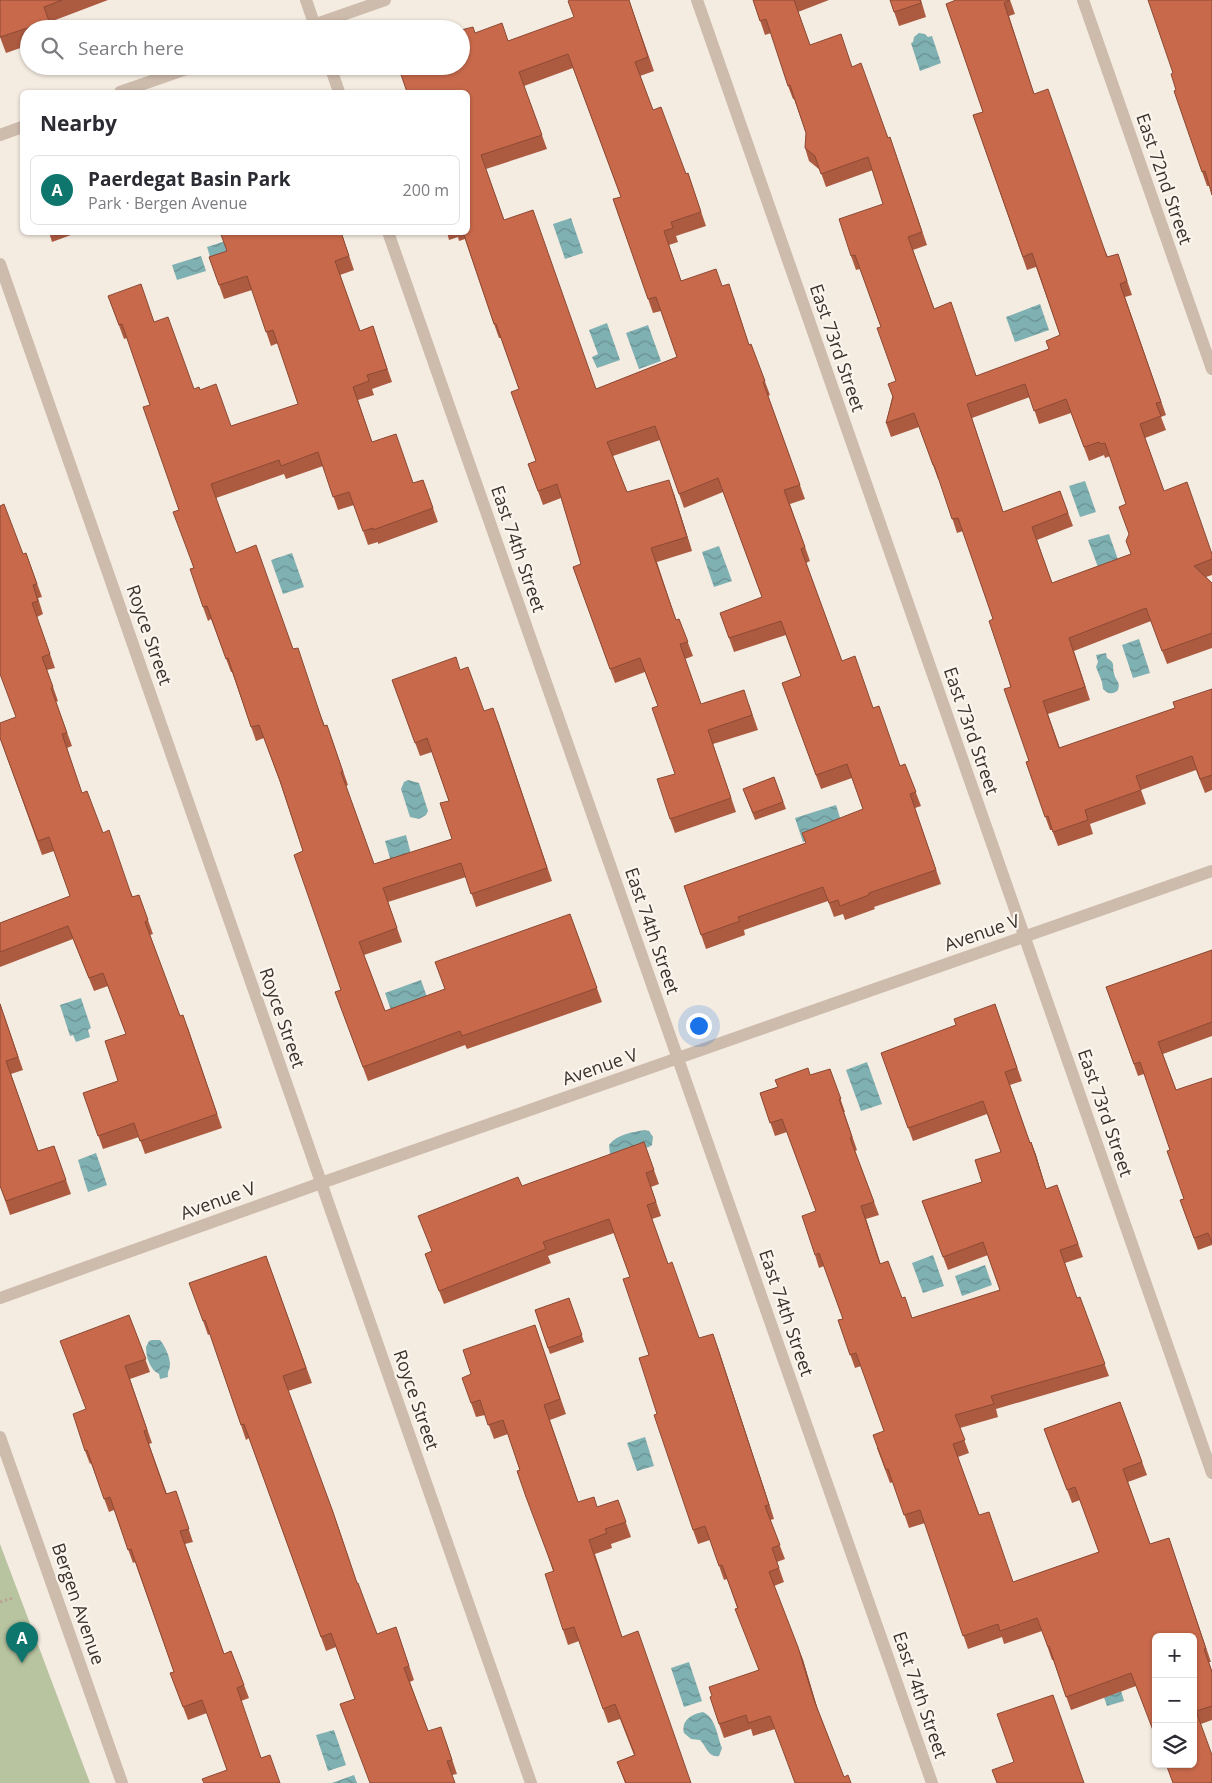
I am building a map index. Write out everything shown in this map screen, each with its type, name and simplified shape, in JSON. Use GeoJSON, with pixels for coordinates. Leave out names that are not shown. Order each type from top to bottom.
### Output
{"type":"FeatureCollection","features":[{"type":"Feature","properties":{"kind":"street"},"geometry":{"type":"LineString","coordinates":[[306,0],[313,20]]}},
{"type":"Feature","properties":{"kind":"street"},"geometry":{"type":"LineString","coordinates":[[334,20],[385,0]]}},
{"type":"Feature","properties":{"kind":"street","name":"East 73rd Street"},"geometry":{"type":"LineString","coordinates":[[697,0],[1212,1473]]}},
{"type":"Feature","properties":{"kind":"street","name":"East 72nd Street"},"geometry":{"type":"LineString","coordinates":[[1083,0],[1212,369]]}},
{"type":"Feature","properties":{"kind":"street"},"geometry":{"type":"LineString","coordinates":[[126,90],[169,75]]}},
{"type":"Feature","properties":{"kind":"street"},"geometry":{"type":"LineString","coordinates":[[333,75],[338,90]]}},
{"type":"Feature","properties":{"kind":"street"},"geometry":{"type":"LineString","coordinates":[[0,135],[20,128]]}},
{"type":"Feature","properties":{"kind":"street","name":"East 74th Street"},"geometry":{"type":"LineString","coordinates":[[389,235],[932,1783]]}},
{"type":"Feature","properties":{"kind":"street","name":"Royce Street"},"geometry":{"type":"LineString","coordinates":[[0,264],[531,1783]]}},
{"type":"Feature","properties":{"kind":"street","name":"Avenue V"},"geometry":{"type":"LineString","coordinates":[[0,1298],[1212,871]]}},
{"type":"Feature","properties":{"kind":"street","name":"Bergen Avenue"},"geometry":{"type":"LineString","coordinates":[[0,1437],[122,1783]]}},
{"type":"Feature","properties":{"kind":"path"},"geometry":{"type":"LineString","coordinates":[[0,1602],[13,1598]]}},
{"type":"Feature","properties":{"kind":"green space"},"geometry":{"type":"Polygon","coordinates":[[[0,1544],[90,1783],[0,1783],[0,1544]]]}},
{"type":"Feature","properties":{"kind":"water"},"geometry":{"type":"Polygon","coordinates":[[[919,33],[925,34],[928,37],[932,36],[941,63],[920,71],[911,43],[919,33]]]}},
{"type":"Feature","properties":{"kind":"water"},"geometry":{"type":"Polygon","coordinates":[[[571,218],[583,253],[565,259],[553,224],[571,218]]]}},
{"type":"Feature","properties":{"kind":"water"},"geometry":{"type":"Polygon","coordinates":[[[238,237],[244,256],[213,266],[207,247],[238,237]]]}},
{"type":"Feature","properties":{"kind":"water"},"geometry":{"type":"Polygon","coordinates":[[[201,256],[206,271],[177,280],[172,265],[201,256]]]}},
{"type":"Feature","properties":{"kind":"water"},"geometry":{"type":"Polygon","coordinates":[[[1040,304],[1049,330],[1015,342],[1006,317],[1040,304]]]}},
{"type":"Feature","properties":{"kind":"water"},"geometry":{"type":"Polygon","coordinates":[[[607,323],[620,360],[597,368],[592,357],[598,354],[589,330],[607,323]]]}},
{"type":"Feature","properties":{"kind":"water"},"geometry":{"type":"Polygon","coordinates":[[[648,325],[661,361],[639,369],[626,333],[648,325]]]}},
{"type":"Feature","properties":{"kind":"water"},"geometry":{"type":"Polygon","coordinates":[[[1085,481],[1096,512],[1080,517],[1069,486],[1085,481]]]}},
{"type":"Feature","properties":{"kind":"water"},"geometry":{"type":"Polygon","coordinates":[[[1109,534],[1122,571],[1102,578],[1088,540],[1109,534]]]}},
{"type":"Feature","properties":{"kind":"water"},"geometry":{"type":"Polygon","coordinates":[[[719,546],[732,581],[714,587],[702,552],[719,546]]]}},
{"type":"Feature","properties":{"kind":"water"},"geometry":{"type":"Polygon","coordinates":[[[292,553],[304,587],[283,594],[271,560],[292,553]]]}},
{"type":"Feature","properties":{"kind":"water"},"geometry":{"type":"Polygon","coordinates":[[[1139,639],[1150,673],[1133,678],[1122,645],[1139,639]]]}},
{"type":"Feature","properties":{"kind":"water"},"geometry":{"type":"Polygon","coordinates":[[[1106,653],[1107,658],[1113,663],[1119,685],[1118,690],[1112,693],[1103,689],[1096,667],[1098,662],[1096,655],[1106,653]]]}},
{"type":"Feature","properties":{"kind":"water"},"geometry":{"type":"Polygon","coordinates":[[[408,780],[419,783],[428,811],[426,815],[419,819],[410,817],[401,789],[404,782],[408,780]]]}},
{"type":"Feature","properties":{"kind":"water"},"geometry":{"type":"Polygon","coordinates":[[[836,805],[841,821],[820,837],[803,842],[795,818],[836,805]]]}},
{"type":"Feature","properties":{"kind":"water"},"geometry":{"type":"Polygon","coordinates":[[[406,835],[413,862],[393,868],[385,841],[406,835]]]}},
{"type":"Feature","properties":{"kind":"water"},"geometry":{"type":"Polygon","coordinates":[[[421,980],[428,1000],[392,1013],[385,993],[421,980]]]}},
{"type":"Feature","properties":{"kind":"water"},"geometry":{"type":"Polygon","coordinates":[[[81,998],[91,1028],[88,1030],[90,1037],[76,1042],[73,1035],[70,1036],[60,1005],[81,998]]]}},
{"type":"Feature","properties":{"kind":"water"},"geometry":{"type":"Polygon","coordinates":[[[867,1062],[882,1104],[861,1111],[846,1070],[867,1062]]]}},
{"type":"Feature","properties":{"kind":"water"},"geometry":{"type":"Polygon","coordinates":[[[645,1130],[649,1131],[653,1137],[652,1145],[613,1157],[610,1154],[609,1145],[616,1138],[645,1130]]]}},
{"type":"Feature","properties":{"kind":"water"},"geometry":{"type":"Polygon","coordinates":[[[96,1153],[107,1185],[88,1192],[78,1160],[96,1153]]]}},
{"type":"Feature","properties":{"kind":"water"},"geometry":{"type":"Polygon","coordinates":[[[933,1255],[944,1286],[923,1293],[912,1263],[933,1255]]]}},
{"type":"Feature","properties":{"kind":"water"},"geometry":{"type":"Polygon","coordinates":[[[985,1265],[992,1285],[962,1296],[955,1276],[985,1265]]]}},
{"type":"Feature","properties":{"kind":"water"},"geometry":{"type":"Polygon","coordinates":[[[160,1340],[164,1345],[170,1364],[168,1377],[160,1379],[159,1374],[153,1370],[149,1363],[146,1347],[149,1341],[160,1340]]]}},
{"type":"Feature","properties":{"kind":"water"},"geometry":{"type":"Polygon","coordinates":[[[645,1437],[654,1466],[637,1471],[627,1443],[645,1437]]]}},
{"type":"Feature","properties":{"kind":"water"},"geometry":{"type":"Polygon","coordinates":[[[689,1662],[702,1701],[684,1707],[671,1668],[689,1662]]]}},
{"type":"Feature","properties":{"kind":"water"},"geometry":{"type":"Polygon","coordinates":[[[1116,1674],[1124,1701],[1107,1706],[1098,1680],[1116,1674]]]}},
{"type":"Feature","properties":{"kind":"water"},"geometry":{"type":"Polygon","coordinates":[[[703,1712],[711,1718],[716,1728],[722,1748],[719,1756],[712,1755],[700,1740],[691,1739],[684,1733],[684,1725],[688,1718],[703,1712]]]}},
{"type":"Feature","properties":{"kind":"water"},"geometry":{"type":"Polygon","coordinates":[[[334,1730],[346,1765],[328,1771],[316,1735],[334,1730]]]}},
{"type":"Feature","properties":{"kind":"water"},"geometry":{"type":"Polygon","coordinates":[[[354,1775],[357,1783],[332,1783],[354,1775]]]}},
{"type":"Feature","properties":{"kind":"building"},"geometry":{"type":"Polygon","coordinates":[[[0,0],[62,0],[44,7],[49,20],[20,20],[20,30],[0,37],[0,0]]]}},
{"type":"Feature","properties":{"kind":"building"},"geometry":{"type":"Polygon","coordinates":[[[570,0],[629,0],[648,57],[635,62],[653,110],[661,107],[686,174],[688,173],[701,212],[671,222],[673,228],[664,231],[681,281],[716,269],[722,286],[729,284],[749,345],[751,344],[765,381],[763,382],[800,485],[784,490],[805,547],[801,549],[842,661],[855,656],[873,708],[879,706],[900,766],[905,764],[916,792],[910,794],[936,870],[869,893],[869,895],[840,906],[838,900],[829,903],[823,887],[738,917],[740,921],[701,935],[684,886],[806,843],[802,833],[863,809],[847,764],[816,775],[782,683],[801,676],[781,621],[729,638],[720,613],[762,597],[718,478],[679,494],[655,426],[607,442],[627,492],[669,480],[687,537],[651,548],[676,620],[679,619],[688,642],[680,644],[701,704],[744,690],[752,715],[708,730],[731,798],[670,819],[657,779],[675,774],[652,708],[658,706],[640,658],[610,669],[573,567],[581,564],[557,484],[538,491],[528,464],[536,461],[511,392],[519,389],[496,324],[494,324],[464,235],[470,235],[470,90],[406,90],[401,75],[470,75],[470,28],[473,27],[475,33],[502,23],[508,41],[574,17],[568,1],[570,0]],[[568,54],[519,72],[542,135],[481,155],[504,220],[533,210],[596,389],[677,357],[656,297],[648,299],[613,199],[621,197],[568,54]]]}},
{"type":"Feature","properties":{"kind":"building"},"geometry":{"type":"Polygon","coordinates":[[[753,0],[794,0],[810,45],[841,34],[852,67],[861,63],[888,138],[890,137],[922,232],[908,237],[934,309],[951,302],[976,376],[1049,349],[1046,341],[1060,335],[1032,253],[1023,257],[973,115],[983,112],[946,4],[956,0],[1010,0],[1004,3],[1034,94],[1048,89],[1107,257],[1118,254],[1127,281],[1120,284],[1161,402],[1156,403],[1161,416],[1140,424],[1164,491],[1187,482],[1212,554],[1212,559],[1194,566],[1212,583],[1212,633],[1162,651],[1146,608],[1069,638],[1085,687],[1043,701],[1059,748],[1175,708],[1173,702],[1212,689],[1212,775],[1200,779],[1192,756],[1136,776],[1141,790],[1085,810],[1088,820],[1053,832],[1048,816],[1045,817],[1026,762],[1029,761],[1004,689],[1011,687],[989,621],[993,619],[958,518],[952,519],[914,413],[886,423],[893,397],[888,384],[896,381],[877,328],[881,327],[855,255],[851,256],[839,219],[883,204],[868,157],[821,174],[815,156],[805,148],[806,133],[766,19],[760,21],[753,0]],[[1025,384],[967,404],[1003,512],[1060,491],[1068,513],[1032,527],[1052,583],[1131,554],[1126,541],[1129,534],[1119,507],[1126,504],[1105,443],[1100,444],[1099,442],[1084,447],[1066,399],[1034,411],[1025,384]]]}},
{"type":"Feature","properties":{"kind":"building"},"geometry":{"type":"Polygon","coordinates":[[[890,0],[920,0],[921,3],[894,12],[890,0]]]}},
{"type":"Feature","properties":{"kind":"building"},"geometry":{"type":"Polygon","coordinates":[[[1148,0],[1212,0],[1212,195],[1205,171],[1202,172],[1174,91],[1176,90],[1171,74],[1173,73],[1148,0]]]}},
{"type":"Feature","properties":{"kind":"building"},"geometry":{"type":"Polygon","coordinates":[[[221,235],[342,235],[349,256],[335,261],[360,331],[373,326],[387,369],[367,375],[369,381],[353,387],[372,442],[396,434],[413,483],[423,480],[433,508],[373,530],[373,528],[363,531],[349,492],[333,497],[318,452],[281,466],[279,460],[211,484],[236,553],[256,545],[293,649],[298,648],[324,726],[327,725],[343,772],[341,772],[374,864],[452,839],[440,803],[449,801],[427,738],[415,743],[392,680],[456,657],[460,670],[468,667],[484,711],[493,708],[547,868],[471,894],[461,863],[383,888],[397,928],[359,942],[385,1011],[445,989],[435,962],[570,914],[597,988],[462,1036],[460,1031],[363,1067],[335,992],[341,990],[294,855],[303,851],[280,781],[259,725],[251,727],[228,658],[226,659],[207,606],[203,607],[190,569],[194,568],[173,512],[179,510],[143,407],[150,405],[122,324],[119,325],[108,296],[141,284],[154,322],[168,317],[194,389],[199,387],[200,390],[216,384],[231,426],[298,404],[273,330],[266,332],[247,276],[219,285],[209,257],[227,251],[221,235]]]}},
{"type":"Feature","properties":{"kind":"building"},"geometry":{"type":"Polygon","coordinates":[[[4,504],[23,554],[26,553],[37,584],[33,585],[38,601],[32,603],[50,654],[42,657],[67,733],[62,734],[82,793],[87,791],[103,833],[109,830],[132,897],[139,895],[148,920],[145,922],[180,1016],[183,1015],[217,1114],[140,1141],[134,1123],[98,1136],[83,1093],[118,1081],[105,1041],[126,1034],[103,973],[89,978],[68,926],[0,952],[0,923],[70,896],[49,837],[38,841],[0,738],[0,723],[16,717],[0,674],[0,506],[4,504]]]}},
{"type":"Feature","properties":{"kind":"building"},"geometry":{"type":"Polygon","coordinates":[[[774,777],[783,802],[753,813],[743,789],[774,777]]]}},
{"type":"Feature","properties":{"kind":"building"},"geometry":{"type":"Polygon","coordinates":[[[1212,950],[1212,1022],[1158,1042],[1176,1090],[1212,1078],[1212,1243],[1208,1233],[1194,1238],[1180,1200],[1184,1199],[1167,1151],[1170,1150],[1140,1062],[1134,1064],[1106,987],[1212,950]]]}},
{"type":"Feature","properties":{"kind":"building"},"geometry":{"type":"Polygon","coordinates":[[[0,1004],[18,1057],[6,1061],[38,1151],[54,1146],[66,1180],[6,1201],[0,1186],[0,1004]]]}},
{"type":"Feature","properties":{"kind":"building"},"geometry":{"type":"Polygon","coordinates":[[[995,1004],[1017,1068],[1005,1072],[1046,1189],[1057,1185],[1078,1244],[1060,1250],[1077,1298],[1080,1297],[1105,1364],[991,1396],[994,1404],[955,1415],[965,1440],[953,1444],[979,1515],[989,1512],[1013,1582],[1099,1552],[1075,1487],[1067,1490],[1044,1429],[1120,1402],[1142,1462],[1123,1469],[1150,1544],[1169,1538],[1212,1672],[1212,1706],[1197,1711],[1197,1633],[1152,1633],[1152,1728],[1131,1673],[1066,1697],[1049,1646],[1037,1618],[1000,1631],[998,1624],[963,1636],[920,1510],[904,1515],[888,1469],[886,1470],[873,1435],[884,1431],[856,1353],[850,1355],[838,1320],[843,1319],[819,1253],[815,1255],[802,1216],[816,1211],[782,1119],[770,1123],[760,1093],[778,1087],[775,1080],[808,1068],[810,1075],[830,1069],[841,1099],[839,1099],[852,1137],[850,1138],[874,1202],[861,1206],[880,1264],[888,1261],[902,1298],[905,1297],[912,1318],[1000,1290],[983,1242],[943,1257],[922,1201],[982,1182],[975,1160],[1001,1152],[983,1101],[908,1128],[881,1053],[956,1025],[954,1019],[995,1004]]]}},
{"type":"Feature","properties":{"kind":"building"},"geometry":{"type":"Polygon","coordinates":[[[644,1142],[654,1170],[646,1173],[656,1202],[647,1205],[668,1264],[672,1262],[699,1338],[713,1334],[769,1505],[765,1506],[780,1545],[772,1548],[779,1568],[769,1572],[798,1647],[814,1700],[844,1777],[848,1775],[851,1783],[795,1783],[770,1716],[748,1723],[746,1715],[719,1724],[710,1697],[712,1696],[709,1687],[759,1670],[735,1609],[738,1608],[722,1565],[719,1566],[705,1526],[693,1530],[654,1415],[657,1414],[639,1358],[649,1355],[623,1279],[630,1277],[609,1219],[543,1242],[546,1249],[439,1291],[425,1254],[432,1251],[418,1216],[518,1177],[522,1186],[644,1142]]]}},
{"type":"Feature","properties":{"kind":"building"},"geometry":{"type":"Polygon","coordinates":[[[266,1256],[306,1368],[283,1376],[357,1583],[377,1634],[396,1627],[409,1666],[404,1668],[428,1731],[441,1727],[452,1760],[447,1761],[455,1783],[370,1783],[340,1704],[355,1699],[331,1633],[321,1637],[244,1424],[241,1425],[205,1320],[203,1321],[189,1283],[266,1256]]]}},
{"type":"Feature","properties":{"kind":"building"},"geometry":{"type":"Polygon","coordinates":[[[569,1298],[582,1335],[548,1348],[535,1310],[569,1298]]]}},
{"type":"Feature","properties":{"kind":"building"},"geometry":{"type":"Polygon","coordinates":[[[129,1315],[146,1359],[125,1366],[147,1430],[144,1431],[166,1494],[176,1491],[189,1529],[180,1531],[224,1654],[231,1651],[244,1685],[237,1688],[261,1758],[270,1755],[280,1783],[204,1783],[202,1779],[227,1770],[202,1700],[183,1707],[170,1673],[174,1672],[131,1549],[128,1550],[110,1497],[104,1499],[73,1414],[86,1409],[60,1341],[129,1315]]]}},
{"type":"Feature","properties":{"kind":"building"},"geometry":{"type":"Polygon","coordinates":[[[535,1325],[560,1399],[544,1405],[578,1502],[594,1497],[597,1507],[618,1500],[626,1522],[605,1529],[607,1533],[589,1540],[622,1637],[638,1631],[691,1783],[626,1783],[617,1762],[635,1755],[615,1704],[603,1709],[574,1627],[563,1630],[545,1574],[554,1571],[517,1471],[520,1470],[503,1420],[488,1425],[480,1400],[471,1403],[462,1378],[471,1374],[463,1350],[535,1325]]]}},
{"type":"Feature","properties":{"kind":"building"},"geometry":{"type":"Polygon","coordinates":[[[1053,1695],[1084,1783],[997,1783],[992,1770],[1014,1762],[997,1714],[1053,1695]]]}},
{"type":"Feature","properties":{"kind":"building"},"geometry":{"type":"Polygon","coordinates":[[[1197,1714],[1212,1755],[1212,1783],[1173,1783],[1167,1768],[1197,1768],[1197,1714]]]}},
{"type":"Feature","properties":{"kind":"place","name":"Paerdegat Basin Park"},"geometry":{"type":"Point","coordinates":[22,1663]}}]}
